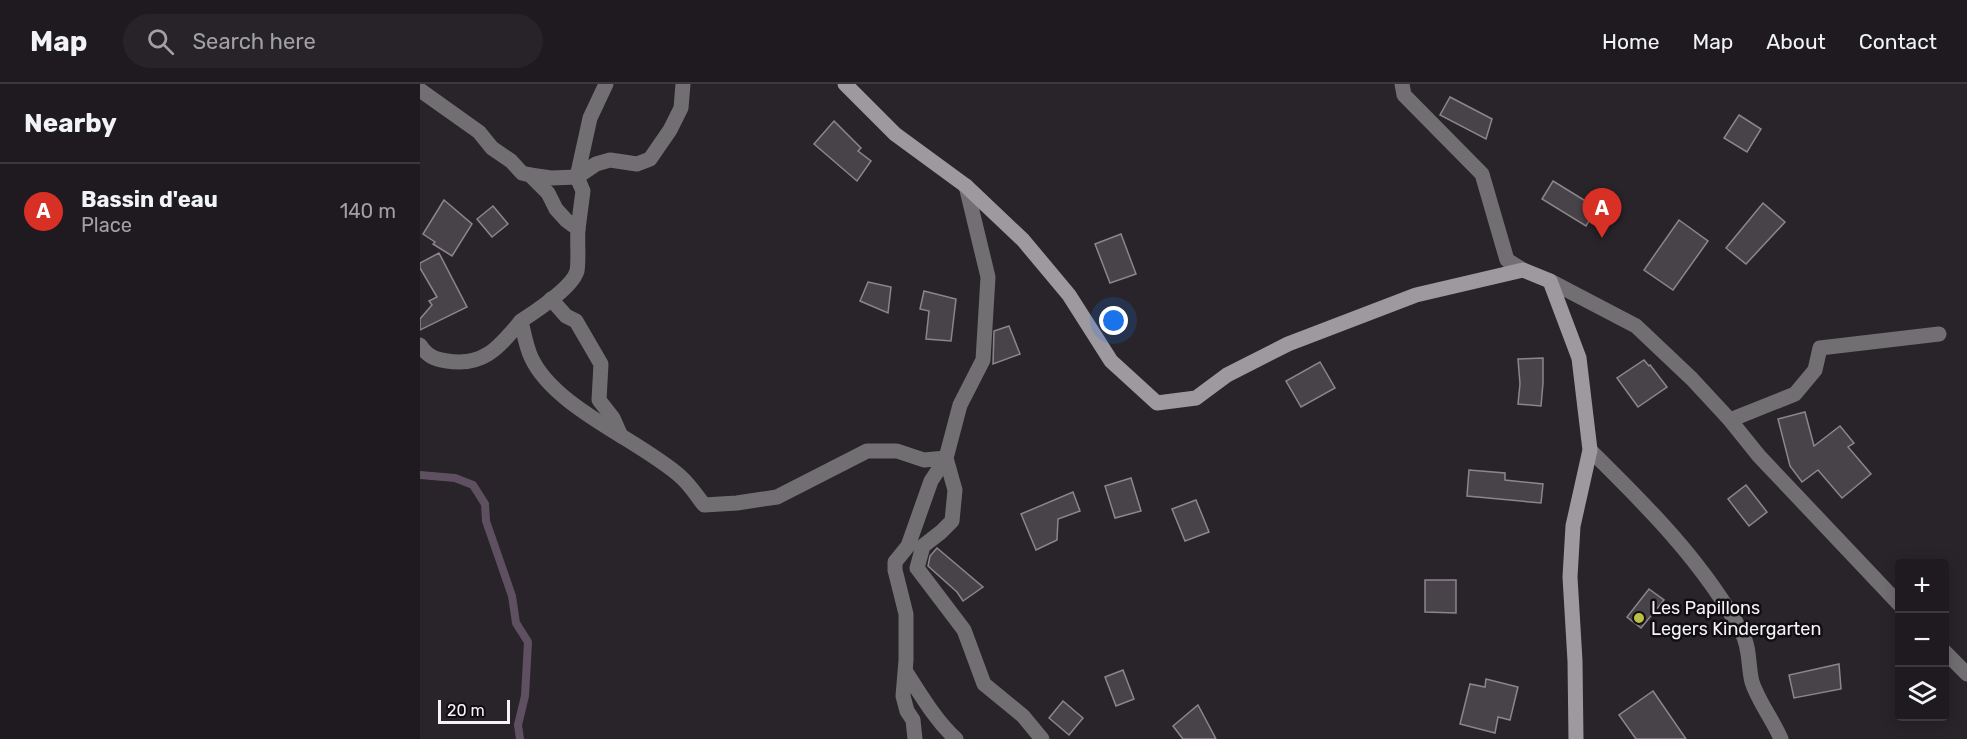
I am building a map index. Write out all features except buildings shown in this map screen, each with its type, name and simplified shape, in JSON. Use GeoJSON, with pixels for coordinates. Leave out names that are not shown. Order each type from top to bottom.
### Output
{"type":"FeatureCollection","features":[{"type":"Feature","properties":{"kind":"street"},"geometry":{"type":"LineString","coordinates":[[420,345],[427,356],[440,360],[461,363],[482,359],[503,343],[521,321],[571,281],[576,272],[583,191],[577,177],[590,118],[606,84]]}},
{"type":"Feature","properties":{"kind":"street"},"geometry":{"type":"LineString","coordinates":[[420,90],[479,132],[492,148],[522,172],[551,178],[577,177],[596,164],[610,160],[637,164],[650,159],[670,130],[681,108],[683,84]]}},
{"type":"Feature","properties":{"kind":"street"},"geometry":{"type":"LineString","coordinates":[[845,84],[895,134],[966,186],[1023,240],[1069,295],[1112,361],[1157,403],[1196,398],[1227,375],[1288,344],[1416,295],[1523,270]]}},
{"type":"Feature","properties":{"kind":"street"},"geometry":{"type":"LineString","coordinates":[[1402,84],[1404,95],[1482,174],[1507,260],[1636,326],[1692,379],[1759,456],[1895,601]]}},
{"type":"Feature","properties":{"kind":"street"},"geometry":{"type":"LineString","coordinates":[[530,175],[548,193],[556,209],[578,229]]}},
{"type":"Feature","properties":{"kind":"street"},"geometry":{"type":"LineString","coordinates":[[915,739],[913,720],[907,711],[903,696],[906,672],[906,614],[895,562],[908,546],[931,481],[946,458],[960,405],[983,360],[988,277],[966,186]]}},
{"type":"Feature","properties":{"kind":"street"},"geometry":{"type":"LineString","coordinates":[[1550,281],[1579,358],[1590,450],[1573,526],[1570,577],[1575,661],[1576,739]]}},
{"type":"Feature","properties":{"kind":"street"},"geometry":{"type":"LineString","coordinates":[[551,299],[566,316],[576,321],[601,364],[599,400],[613,418],[621,436]]}},
{"type":"Feature","properties":{"kind":"street"},"geometry":{"type":"LineString","coordinates":[[521,321],[531,357],[545,378],[563,395],[682,477],[704,505],[777,497],[867,451],[897,451],[924,460],[946,458]]}},
{"type":"Feature","properties":{"kind":"street"},"geometry":{"type":"LineString","coordinates":[[1730,420],[1795,394],[1815,370],[1820,348],[1939,334]]}},
{"type":"Feature","properties":{"kind":"street"},"geometry":{"type":"LineString","coordinates":[[1590,450],[1655,514],[1722,600],[1744,635],[1753,683],[1782,739]]}},
{"type":"Feature","properties":{"kind":"street"},"geometry":{"type":"LineString","coordinates":[[946,458],[955,490],[951,521],[923,546],[917,568],[964,630],[984,684],[1023,716],[1042,739]]}},
{"type":"Feature","properties":{"kind":"street"},"geometry":{"type":"LineString","coordinates":[[1949,656],[1967,674]]}},
{"type":"Feature","properties":{"kind":"street"},"geometry":{"type":"LineString","coordinates":[[906,672],[931,709],[956,739]]}},
{"type":"Feature","properties":{"kind":"waterway"},"geometry":{"type":"LineString","coordinates":[[420,475],[455,478],[473,485],[485,504],[486,521],[512,596],[516,623],[528,642],[525,696],[518,725],[520,739]]}},
{"type":"Feature","properties":{"kind":"place","name":"Bassin d'eau"},"geometry":{"type":"Point","coordinates":[1602,238]}},
{"type":"Feature","properties":{"kind":"place","name":"Les Papillons Legers Kindergarten"},"geometry":{"type":"Point","coordinates":[1639,618]}}]}
